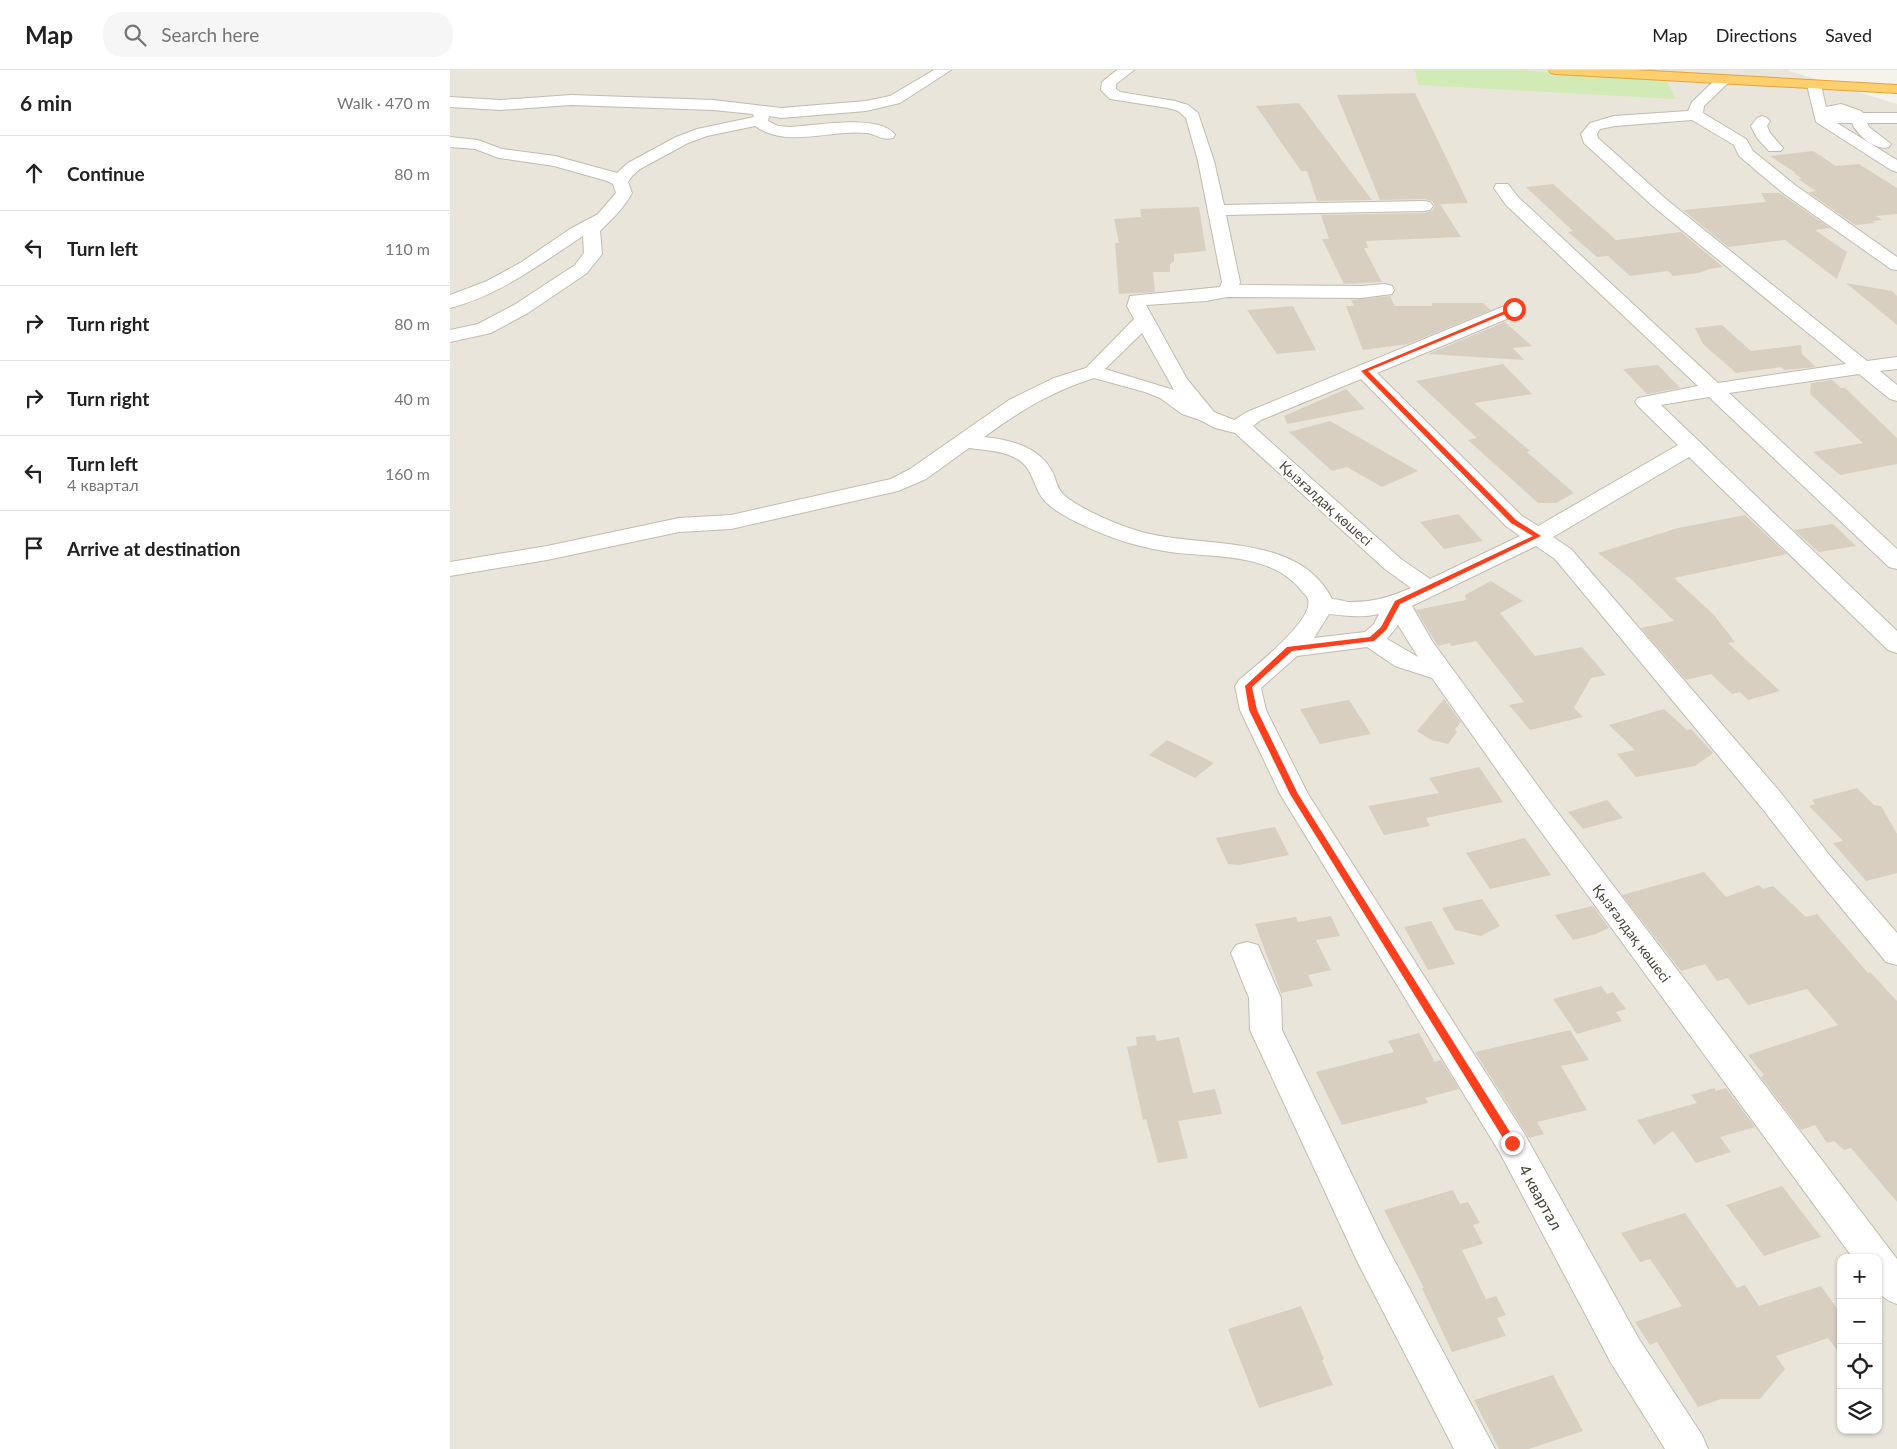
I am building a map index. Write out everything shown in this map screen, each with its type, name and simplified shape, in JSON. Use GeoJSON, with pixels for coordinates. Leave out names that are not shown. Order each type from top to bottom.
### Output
{"type":"FeatureCollection","features":[{"type":"Feature","properties":{"kind":"highway"},"geometry":{"type":"LineString","coordinates":[[1556,70],[1897,89]]}},
{"type":"Feature","properties":{"kind":"highway"},"geometry":{"type":"LineString","coordinates":[[1753,70],[1897,78]]}},
{"type":"Feature","properties":{"kind":"street"},"geometry":{"type":"LineString","coordinates":[[620,182],[625,173],[634,166],[682,140],[703,132],[759,116],[866,106],[894,100],[944,70]]}},
{"type":"Feature","properties":{"kind":"street"},"geometry":{"type":"LineString","coordinates":[[1126,70],[1109,82],[1108,90],[1114,96],[1170,104],[1183,108],[1193,116],[1206,161],[1231,282],[1226,291]]}},
{"type":"Feature","properties":{"kind":"street"},"geometry":{"type":"LineString","coordinates":[[1695,115],[1697,106],[1723,80]]}},
{"type":"Feature","properties":{"kind":"street"},"geometry":{"type":"LineString","coordinates":[[1814,85],[1821,119],[1897,167]]}},
{"type":"Feature","properties":{"kind":"street"},"geometry":{"type":"LineString","coordinates":[[450,102],[500,105],[571,100],[713,105],[759,116],[778,131],[861,128],[883,131],[887,135]]}},
{"type":"Feature","properties":{"kind":"street"},"geometry":{"type":"LineString","coordinates":[[814,110],[822,115],[826,121],[824,126],[818,130]]}},
{"type":"Feature","properties":{"kind":"street"},"geometry":{"type":"LineString","coordinates":[[1821,119],[1837,118],[1830,111],[1850,110],[1856,114],[1862,129],[1884,144]]}},
{"type":"Feature","properties":{"kind":"street"},"geometry":{"type":"LineString","coordinates":[[1897,265],[1789,189],[1745,153],[1740,142],[1695,115],[1643,118],[1595,126],[1590,134],[1590,140],[1661,204],[1897,395]]}},
{"type":"Feature","properties":{"kind":"street"},"geometry":{"type":"LineString","coordinates":[[1858,118],[1897,118]]}},
{"type":"Feature","properties":{"kind":"street"},"geometry":{"type":"LineString","coordinates":[[1745,153],[1762,128],[1775,148]]}},
{"type":"Feature","properties":{"kind":"street"},"geometry":{"type":"LineString","coordinates":[[450,142],[478,144],[510,155],[555,161],[613,177],[620,182],[624,193],[616,207],[591,230],[593,254],[581,269],[521,309],[484,329],[450,336]]}},
{"type":"Feature","properties":{"kind":"street"},"geometry":{"type":"LineString","coordinates":[[1502,188],[1512,201],[1897,562]]}},
{"type":"Feature","properties":{"kind":"street"},"geometry":{"type":"LineString","coordinates":[[1215,210],[1424,206]]}},
{"type":"Feature","properties":{"kind":"street"},"geometry":{"type":"LineString","coordinates":[[450,302],[500,282],[551,251],[583,228],[602,218]]}},
{"type":"Feature","properties":{"kind":"street"},"geometry":{"type":"LineString","coordinates":[[1207,416],[1178,381],[1143,321],[1136,306],[1137,300],[1206,295],[1226,291],[1361,292],[1385,290]]}},
{"type":"Feature","properties":{"kind":"street"},"geometry":{"type":"LineString","coordinates":[[450,569],[670,527],[731,522],[898,484],[918,474],[1016,404],[1061,382],[1093,372],[1167,394],[1189,410],[1207,416],[1222,424],[1248,422],[1364,371],[1514,309]]}},
{"type":"Feature","properties":{"kind":"street"},"geometry":{"type":"LineString","coordinates":[[1093,372],[1143,321]]}},
{"type":"Feature","properties":{"kind":"street"},"geometry":{"type":"LineString","coordinates":[[1897,363],[1712,390],[1645,402],[1897,645]]}},
{"type":"Feature","properties":{"kind":"street"},"geometry":{"type":"LineString","coordinates":[[1364,371],[1514,521],[1563,554],[1771,800],[1821,864],[1897,954]]}},
{"type":"Feature","properties":{"kind":"street","name":"Қызғалдақ көшесі"},"geometry":{"type":"LineString","coordinates":[[1248,422],[1393,564],[1427,588]]}},
{"type":"Feature","properties":{"kind":"street"},"geometry":{"type":"LineString","coordinates":[[965,442],[1015,450],[1027,455],[1037,466],[1045,480],[1048,493],[1057,501],[1121,534],[1172,546],[1229,549],[1255,554],[1301,574],[1320,598],[1320,608],[1302,638],[1290,649]]}},
{"type":"Feature","properties":{"kind":"street"},"geometry":{"type":"LineString","coordinates":[[1320,608],[1334,606],[1340,609],[1368,610],[1398,603],[1538,536],[1692,446]]}},
{"type":"Feature","properties":{"kind":"street"},"geometry":{"type":"LineString","coordinates":[[1290,649],[1372,639],[1384,628],[1398,603]]}},
{"type":"Feature","properties":{"kind":"street","name":"Қызғалдақ көшесі"},"geometry":{"type":"LineString","coordinates":[[1398,603],[1420,642],[1536,804],[1871,1254]]}},
{"type":"Feature","properties":{"kind":"street"},"geometry":{"type":"LineString","coordinates":[[1372,639],[1389,654],[1409,664],[1441,672]]}},
{"type":"Feature","properties":{"kind":"street","name":"4 квартал"},"geometry":{"type":"LineString","coordinates":[[1290,649],[1248,686],[1253,710],[1294,794],[1512,1143],[1626,1351],[1688,1449]]}},
{"type":"Feature","properties":{"kind":"street"},"geometry":{"type":"LineString","coordinates":[[1248,954],[1265,998],[1266,1030],[1370,1250],[1475,1449]]}},
{"type":"Feature","properties":{"kind":"street"},"geometry":{"type":"LineString","coordinates":[[1882,1268],[1897,1288]]}},
{"type":"Feature","properties":{"kind":"shaded area"},"geometry":{"type":"Polygon","coordinates":[[[450,70],[1787,70],[1897,104],[1897,1449],[450,1449],[450,70]]]}},
{"type":"Feature","properties":{"kind":"green space"},"geometry":{"type":"Polygon","coordinates":[[[1415,70],[1518,70],[1659,79],[1668,83],[1676,99],[1418,85],[1415,70]]]}},
{"type":"Feature","properties":{"kind":"building"},"geometry":{"type":"Polygon","coordinates":[[[1415,93],[1468,203],[1440,204],[1461,237],[1366,241],[1368,248],[1364,248],[1382,282],[1344,284],[1322,239],[1329,239],[1321,215],[1424,213],[1432,211],[1435,206],[1432,201],[1424,199],[1380,200],[1337,95],[1415,93]]]}},
{"type":"Feature","properties":{"kind":"building"},"geometry":{"type":"Polygon","coordinates":[[[1299,103],[1372,200],[1317,201],[1307,171],[1301,171],[1256,106],[1299,103]]]}},
{"type":"Feature","properties":{"kind":"building"},"geometry":{"type":"Polygon","coordinates":[[[1813,151],[1836,166],[1859,164],[1897,188],[1897,214],[1876,216],[1882,220],[1872,221],[1875,223],[1855,225],[1808,192],[1816,191],[1798,179],[1802,179],[1794,173],[1796,173],[1770,156],[1813,151]]]}},
{"type":"Feature","properties":{"kind":"building"},"geometry":{"type":"Polygon","coordinates":[[[1553,184],[1616,240],[1681,232],[1723,267],[1699,273],[1673,276],[1668,271],[1630,276],[1608,256],[1597,257],[1568,232],[1573,231],[1526,187],[1553,184]]]}},
{"type":"Feature","properties":{"kind":"building"},"geometry":{"type":"Polygon","coordinates":[[[1761,193],[1780,193],[1830,228],[1815,230],[1847,252],[1837,279],[1785,240],[1728,247],[1683,210],[1766,202],[1761,193]]]}},
{"type":"Feature","properties":{"kind":"building"},"geometry":{"type":"Polygon","coordinates":[[[1199,207],[1206,251],[1174,254],[1174,261],[1170,264],[1170,272],[1153,272],[1155,292],[1119,294],[1115,243],[1119,243],[1114,219],[1141,217],[1140,209],[1199,207]]]}},
{"type":"Feature","properties":{"kind":"building"},"geometry":{"type":"Polygon","coordinates":[[[1846,283],[1892,291],[1897,296],[1897,325],[1846,283]]]}},
{"type":"Feature","properties":{"kind":"building"},"geometry":{"type":"Polygon","coordinates":[[[1390,296],[1395,306],[1432,306],[1432,303],[1483,303],[1491,310],[1408,344],[1363,350],[1346,306],[1354,306],[1351,300],[1390,296]]]}},
{"type":"Feature","properties":{"kind":"building"},"geometry":{"type":"Polygon","coordinates":[[[1293,306],[1316,350],[1277,354],[1247,310],[1293,306]]]}},
{"type":"Feature","properties":{"kind":"building"},"geometry":{"type":"Polygon","coordinates":[[[1505,322],[1532,346],[1513,348],[1524,360],[1428,354],[1505,322]]]}},
{"type":"Feature","properties":{"kind":"building"},"geometry":{"type":"Polygon","coordinates":[[[1722,325],[1751,351],[1801,345],[1802,354],[1816,367],[1784,370],[1781,367],[1736,373],[1703,344],[1695,328],[1722,325]]]}},
{"type":"Feature","properties":{"kind":"building"},"geometry":{"type":"Polygon","coordinates":[[[1503,364],[1532,394],[1474,403],[1530,451],[1527,452],[1574,493],[1556,503],[1538,503],[1468,440],[1477,438],[1416,381],[1503,364]]]}},
{"type":"Feature","properties":{"kind":"building"},"geometry":{"type":"Polygon","coordinates":[[[1658,365],[1680,388],[1647,394],[1623,369],[1658,365]]]}},
{"type":"Feature","properties":{"kind":"building"},"geometry":{"type":"Polygon","coordinates":[[[1832,380],[1841,388],[1845,388],[1897,438],[1897,464],[1840,475],[1813,452],[1863,443],[1810,394],[1811,383],[1832,380]]]}},
{"type":"Feature","properties":{"kind":"building"},"geometry":{"type":"Polygon","coordinates":[[[1346,389],[1365,409],[1287,424],[1284,416],[1346,389]]]}},
{"type":"Feature","properties":{"kind":"building"},"geometry":{"type":"Polygon","coordinates":[[[1330,421],[1418,471],[1382,487],[1347,467],[1332,471],[1289,432],[1330,421]]]}},
{"type":"Feature","properties":{"kind":"building"},"geometry":{"type":"Polygon","coordinates":[[[1458,514],[1483,541],[1444,549],[1420,522],[1458,514]]]}},
{"type":"Feature","properties":{"kind":"building"},"geometry":{"type":"Polygon","coordinates":[[[1745,515],[1787,554],[1674,578],[1714,615],[1735,642],[1728,643],[1780,691],[1748,700],[1740,692],[1732,694],[1711,674],[1686,680],[1641,628],[1674,621],[1631,579],[1598,553],[1678,528],[1745,515]]]}},
{"type":"Feature","properties":{"kind":"building"},"geometry":{"type":"Polygon","coordinates":[[[1833,524],[1856,546],[1819,552],[1794,530],[1833,524]]]}},
{"type":"Feature","properties":{"kind":"building"},"geometry":{"type":"Polygon","coordinates":[[[1491,581],[1523,601],[1500,613],[1535,656],[1582,647],[1606,675],[1591,678],[1574,708],[1583,717],[1530,730],[1509,705],[1524,702],[1476,641],[1452,646],[1449,643],[1438,646],[1416,610],[1466,600],[1465,595],[1491,581]]]}},
{"type":"Feature","properties":{"kind":"building"},"geometry":{"type":"Polygon","coordinates":[[[1444,699],[1461,722],[1455,729],[1457,732],[1448,744],[1431,740],[1417,731],[1444,699]]]}},
{"type":"Feature","properties":{"kind":"building"},"geometry":{"type":"Polygon","coordinates":[[[1349,700],[1371,734],[1320,744],[1300,709],[1349,700]]]}},
{"type":"Feature","properties":{"kind":"building"},"geometry":{"type":"Polygon","coordinates":[[[1664,709],[1687,730],[1691,729],[1713,753],[1695,766],[1636,777],[1617,754],[1635,750],[1609,725],[1664,709]]]}},
{"type":"Feature","properties":{"kind":"building"},"geometry":{"type":"Polygon","coordinates":[[[1167,740],[1214,763],[1195,778],[1149,755],[1167,740]]]}},
{"type":"Feature","properties":{"kind":"building"},"geometry":{"type":"Polygon","coordinates":[[[1479,767],[1503,802],[1426,818],[1430,826],[1384,835],[1368,806],[1439,793],[1429,778],[1479,767]]]}},
{"type":"Feature","properties":{"kind":"building"},"geometry":{"type":"Polygon","coordinates":[[[1857,788],[1874,805],[1881,806],[1897,834],[1897,873],[1866,881],[1833,843],[1843,841],[1809,806],[1815,804],[1812,800],[1857,788]]]}},
{"type":"Feature","properties":{"kind":"building"},"geometry":{"type":"Polygon","coordinates":[[[1607,800],[1623,818],[1583,829],[1568,812],[1607,800]]]}},
{"type":"Feature","properties":{"kind":"building"},"geometry":{"type":"Polygon","coordinates":[[[1275,827],[1289,855],[1239,865],[1228,864],[1216,838],[1275,827]]]}},
{"type":"Feature","properties":{"kind":"building"},"geometry":{"type":"Polygon","coordinates":[[[1525,838],[1551,875],[1490,889],[1466,853],[1525,838]]]}},
{"type":"Feature","properties":{"kind":"building"},"geometry":{"type":"Polygon","coordinates":[[[1704,872],[1726,897],[1759,885],[1763,889],[1773,886],[1806,917],[1817,914],[1868,973],[1870,972],[1897,1001],[1897,1202],[1851,1148],[1844,1150],[1834,1141],[1827,1143],[1815,1125],[1801,1130],[1761,1077],[1764,1075],[1748,1055],[1838,1025],[1807,989],[1748,1005],[1728,978],[1717,981],[1705,964],[1681,971],[1622,895],[1704,872]]]}},
{"type":"Feature","properties":{"kind":"building"},"geometry":{"type":"Polygon","coordinates":[[[1482,899],[1500,926],[1481,936],[1455,930],[1442,908],[1482,899]]]}},
{"type":"Feature","properties":{"kind":"building"},"geometry":{"type":"Polygon","coordinates":[[[1593,906],[1609,928],[1596,934],[1573,940],[1555,915],[1593,906]]]}},
{"type":"Feature","properties":{"kind":"building"},"geometry":{"type":"Polygon","coordinates":[[[1331,916],[1340,936],[1316,940],[1331,970],[1308,975],[1313,986],[1281,993],[1255,924],[1296,917],[1298,922],[1331,916]]]}},
{"type":"Feature","properties":{"kind":"building"},"geometry":{"type":"Polygon","coordinates":[[[1431,921],[1455,964],[1428,970],[1404,927],[1431,921]]]}},
{"type":"Feature","properties":{"kind":"building"},"geometry":{"type":"Polygon","coordinates":[[[1601,986],[1607,994],[1613,992],[1626,1009],[1616,1012],[1622,1021],[1577,1034],[1553,999],[1601,986]]]}},
{"type":"Feature","properties":{"kind":"building"},"geometry":{"type":"Polygon","coordinates":[[[1570,1030],[1589,1060],[1561,1066],[1587,1110],[1537,1122],[1544,1134],[1529,1138],[1475,1052],[1570,1030]]]}},
{"type":"Feature","properties":{"kind":"building"},"geometry":{"type":"Polygon","coordinates":[[[1419,1033],[1435,1062],[1441,1060],[1459,1089],[1425,1098],[1428,1103],[1342,1125],[1316,1072],[1394,1052],[1388,1041],[1419,1033]]]}},
{"type":"Feature","properties":{"kind":"building"},"geometry":{"type":"Polygon","coordinates":[[[1155,1035],[1157,1041],[1179,1037],[1193,1093],[1215,1089],[1222,1114],[1178,1121],[1188,1158],[1158,1163],[1146,1119],[1143,1120],[1127,1047],[1137,1045],[1136,1037],[1155,1035]]]}},
{"type":"Feature","properties":{"kind":"building"},"geometry":{"type":"Polygon","coordinates":[[[1714,1088],[1716,1091],[1726,1088],[1755,1127],[1720,1137],[1731,1152],[1696,1163],[1673,1131],[1654,1145],[1637,1120],[1697,1103],[1691,1095],[1714,1088]]]}},
{"type":"Feature","properties":{"kind":"building"},"geometry":{"type":"Polygon","coordinates":[[[1782,1186],[1821,1237],[1764,1256],[1726,1205],[1782,1186]]]}},
{"type":"Feature","properties":{"kind":"building"},"geometry":{"type":"Polygon","coordinates":[[[1453,1190],[1460,1204],[1468,1202],[1480,1223],[1473,1225],[1483,1244],[1462,1250],[1486,1299],[1496,1296],[1506,1315],[1497,1318],[1506,1336],[1452,1352],[1422,1288],[1424,1288],[1384,1210],[1453,1190]]]}},
{"type":"Feature","properties":{"kind":"building"},"geometry":{"type":"Polygon","coordinates":[[[1685,1213],[1737,1288],[1745,1285],[1759,1306],[1821,1286],[1837,1308],[1837,1350],[1828,1338],[1776,1356],[1785,1369],[1760,1399],[1721,1399],[1698,1407],[1657,1342],[1650,1345],[1635,1322],[1682,1306],[1650,1259],[1640,1262],[1621,1233],[1685,1213]]]}},
{"type":"Feature","properties":{"kind":"building"},"geometry":{"type":"Polygon","coordinates":[[[1301,1306],[1333,1385],[1259,1408],[1228,1329],[1301,1306]]]}},
{"type":"Feature","properties":{"kind":"building"},"geometry":{"type":"Polygon","coordinates":[[[1553,1375],[1583,1431],[1529,1449],[1499,1449],[1474,1400],[1553,1375]]]}},
{"type":"Feature","properties":{"kind":"route"},"geometry":{"type":"LineString","coordinates":[[1512,1143],[1294,794],[1253,710],[1248,686],[1290,649],[1372,639],[1384,628],[1398,603],[1538,536],[1514,521],[1364,371],[1514,309]]}}]}
